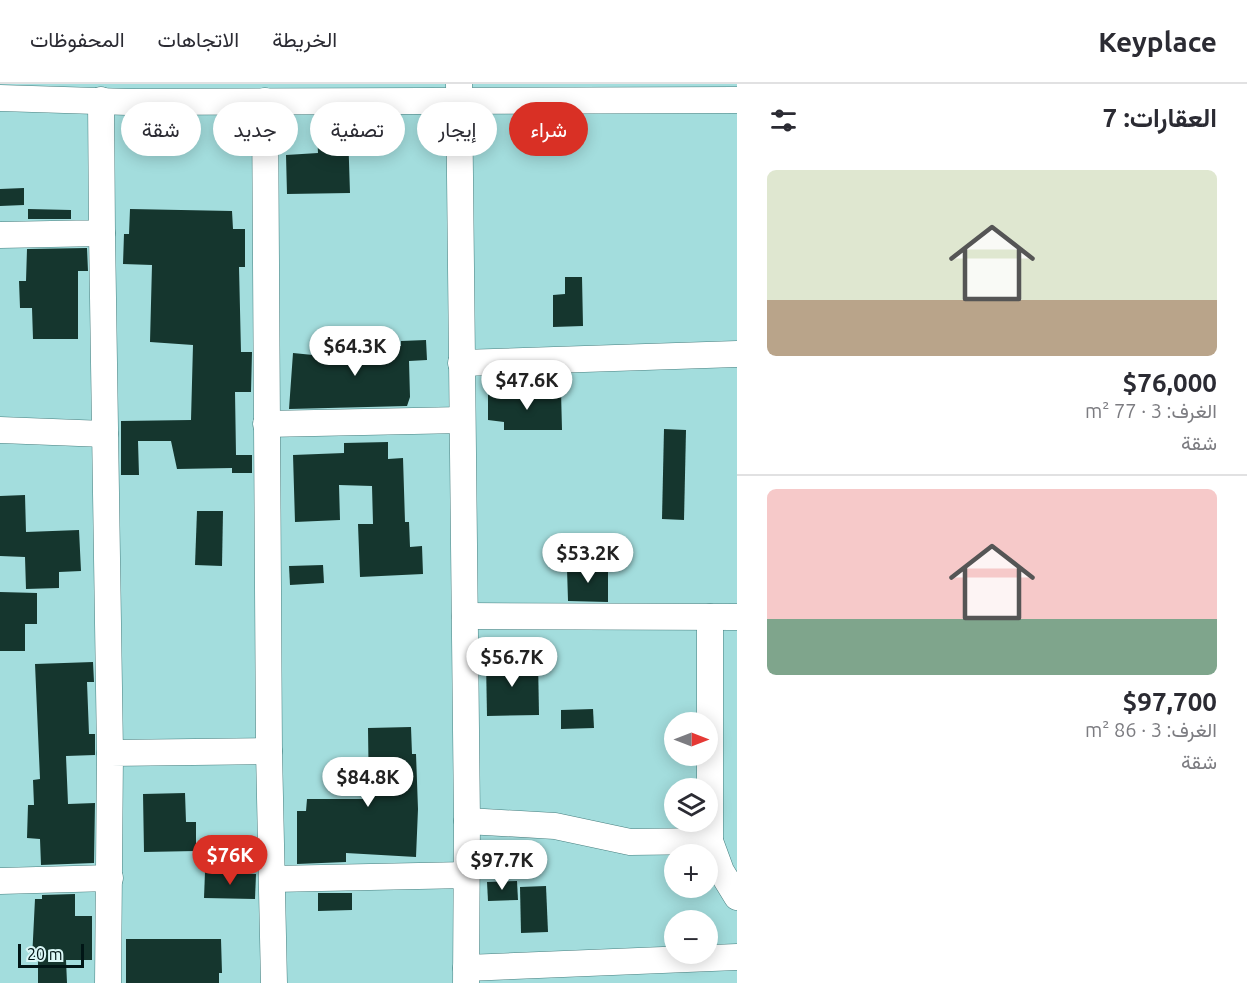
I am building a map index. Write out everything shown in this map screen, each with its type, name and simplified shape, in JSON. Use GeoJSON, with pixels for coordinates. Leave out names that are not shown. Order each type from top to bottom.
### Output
{"type":"FeatureCollection","features":[{"type":"Feature","properties":{"kind":"street"},"geometry":{"type":"LineString","coordinates":[[0,98],[101,100],[128,93],[265,101],[303,92],[632,92],[737,100]]}},
{"type":"Feature","properties":{"kind":"street"},"geometry":{"type":"LineString","coordinates":[[459,92],[467,821],[466,975],[737,957]]}},
{"type":"Feature","properties":{"kind":"street"},"geometry":{"type":"LineString","coordinates":[[101,100],[110,753],[108,983]]}},
{"type":"Feature","properties":{"kind":"street"},"geometry":{"type":"LineString","coordinates":[[265,101],[268,751],[274,983]]}},
{"type":"Feature","properties":{"kind":"street"},"geometry":{"type":"LineString","coordinates":[[0,235],[102,233]]}},
{"type":"Feature","properties":{"kind":"street"},"geometry":{"type":"LineString","coordinates":[[461,363],[737,354]]}},
{"type":"Feature","properties":{"kind":"street"},"geometry":{"type":"LineString","coordinates":[[266,424],[462,420]]}},
{"type":"Feature","properties":{"kind":"street"},"geometry":{"type":"LineString","coordinates":[[0,430],[105,434]]}},
{"type":"Feature","properties":{"kind":"street"},"geometry":{"type":"LineString","coordinates":[[465,616],[737,617]]}},
{"type":"Feature","properties":{"kind":"street"},"geometry":{"type":"LineString","coordinates":[[710,617],[710,841],[721,871],[737,897]]}},
{"type":"Feature","properties":{"kind":"street"},"geometry":{"type":"LineString","coordinates":[[110,753],[268,751]]}},
{"type":"Feature","properties":{"kind":"street"},"geometry":{"type":"LineString","coordinates":[[467,821],[555,826],[630,842],[710,841]]}},
{"type":"Feature","properties":{"kind":"street"},"geometry":{"type":"LineString","coordinates":[[273,879],[467,875]]}},
{"type":"Feature","properties":{"kind":"street"},"geometry":{"type":"LineString","coordinates":[[0,881],[110,878]]}},
{"type":"Feature","properties":{"kind":"building"},"geometry":{"type":"Polygon","coordinates":[[[286,156],[349,156],[350,193],[287,194],[286,156]]]}},
{"type":"Feature","properties":{"kind":"building"},"geometry":{"type":"Polygon","coordinates":[[[24,188],[24,205],[0,206],[0,189],[24,188]]]}},
{"type":"Feature","properties":{"kind":"building"},"geometry":{"type":"Polygon","coordinates":[[[28,209],[71,210],[71,219],[28,219],[28,209]]]}},
{"type":"Feature","properties":{"kind":"building"},"geometry":{"type":"Polygon","coordinates":[[[130,209],[232,211],[233,229],[245,229],[245,267],[239,267],[241,352],[252,352],[251,392],[235,392],[236,455],[252,455],[252,473],[232,473],[232,468],[177,469],[171,441],[138,441],[139,475],[121,475],[121,421],[191,420],[193,345],[150,342],[152,265],[123,264],[124,234],[129,234],[130,209]]]}},
{"type":"Feature","properties":{"kind":"building"},"geometry":{"type":"Polygon","coordinates":[[[87,248],[88,271],[78,271],[78,339],[33,339],[32,308],[20,308],[19,281],[26,281],[27,249],[87,248]]]}},
{"type":"Feature","properties":{"kind":"building"},"geometry":{"type":"Polygon","coordinates":[[[565,277],[582,277],[583,326],[553,327],[553,295],[565,294],[565,277]]]}},
{"type":"Feature","properties":{"kind":"building"},"geometry":{"type":"Polygon","coordinates":[[[426,340],[427,360],[409,361],[410,397],[407,406],[289,409],[293,353],[343,358],[344,347],[401,346],[401,341],[426,340]]]}},
{"type":"Feature","properties":{"kind":"building"},"geometry":{"type":"Polygon","coordinates":[[[561,391],[562,430],[504,430],[504,422],[488,420],[488,395],[561,391]]]}},
{"type":"Feature","properties":{"kind":"building"},"geometry":{"type":"Polygon","coordinates":[[[664,429],[686,430],[684,520],[662,519],[664,429]]]}},
{"type":"Feature","properties":{"kind":"building"},"geometry":{"type":"Polygon","coordinates":[[[388,442],[388,459],[403,458],[405,522],[409,522],[410,547],[422,546],[423,574],[360,577],[358,524],[373,524],[372,486],[339,485],[340,520],[295,522],[293,455],[344,453],[344,443],[388,442]]]}},
{"type":"Feature","properties":{"kind":"building"},"geometry":{"type":"Polygon","coordinates":[[[25,495],[26,532],[79,530],[81,571],[59,572],[59,588],[26,589],[25,557],[0,556],[0,496],[25,495]]]}},
{"type":"Feature","properties":{"kind":"building"},"geometry":{"type":"Polygon","coordinates":[[[197,511],[223,511],[222,566],[195,565],[197,511]]]}},
{"type":"Feature","properties":{"kind":"building"},"geometry":{"type":"Polygon","coordinates":[[[323,565],[324,583],[290,585],[289,566],[323,565]]]}},
{"type":"Feature","properties":{"kind":"building"},"geometry":{"type":"Polygon","coordinates":[[[608,567],[608,602],[568,601],[567,568],[608,567]]]}},
{"type":"Feature","properties":{"kind":"building"},"geometry":{"type":"Polygon","coordinates":[[[0,592],[37,593],[37,624],[25,624],[25,651],[0,651],[0,592]]]}},
{"type":"Feature","properties":{"kind":"building"},"geometry":{"type":"Polygon","coordinates":[[[538,660],[539,715],[487,716],[486,661],[538,660]]]}},
{"type":"Feature","properties":{"kind":"building"},"geometry":{"type":"Polygon","coordinates":[[[93,662],[94,682],[87,682],[89,734],[95,734],[95,755],[66,756],[68,804],[95,803],[94,863],[41,865],[40,839],[27,838],[28,805],[34,805],[33,780],[40,779],[35,664],[93,662]]]}},
{"type":"Feature","properties":{"kind":"building"},"geometry":{"type":"Polygon","coordinates":[[[593,709],[594,728],[561,729],[561,710],[593,709]]]}},
{"type":"Feature","properties":{"kind":"building"},"geometry":{"type":"Polygon","coordinates":[[[411,727],[412,754],[416,754],[418,809],[416,857],[346,853],[346,862],[297,864],[297,811],[306,811],[307,799],[369,799],[368,728],[411,727]]]}},
{"type":"Feature","properties":{"kind":"building"},"geometry":{"type":"Polygon","coordinates":[[[185,793],[186,822],[196,822],[196,851],[144,852],[143,794],[185,793]]]}},
{"type":"Feature","properties":{"kind":"building"},"geometry":{"type":"Polygon","coordinates":[[[205,872],[256,874],[255,899],[204,898],[205,872]]]}},
{"type":"Feature","properties":{"kind":"building"},"geometry":{"type":"Polygon","coordinates":[[[517,881],[518,900],[488,901],[487,882],[517,881]]]}},
{"type":"Feature","properties":{"kind":"building"},"geometry":{"type":"Polygon","coordinates":[[[546,886],[548,932],[521,933],[520,887],[546,886]]]}},
{"type":"Feature","properties":{"kind":"building"},"geometry":{"type":"Polygon","coordinates":[[[318,893],[352,893],[352,910],[318,911],[318,893]]]}},
{"type":"Feature","properties":{"kind":"building"},"geometry":{"type":"Polygon","coordinates":[[[75,894],[75,916],[92,916],[92,960],[66,960],[67,983],[38,983],[38,959],[32,959],[35,899],[42,899],[42,895],[75,894]]]}},
{"type":"Feature","properties":{"kind":"building"},"geometry":{"type":"Polygon","coordinates":[[[126,939],[221,939],[222,973],[219,973],[219,983],[126,983],[126,939]]]}}]}
